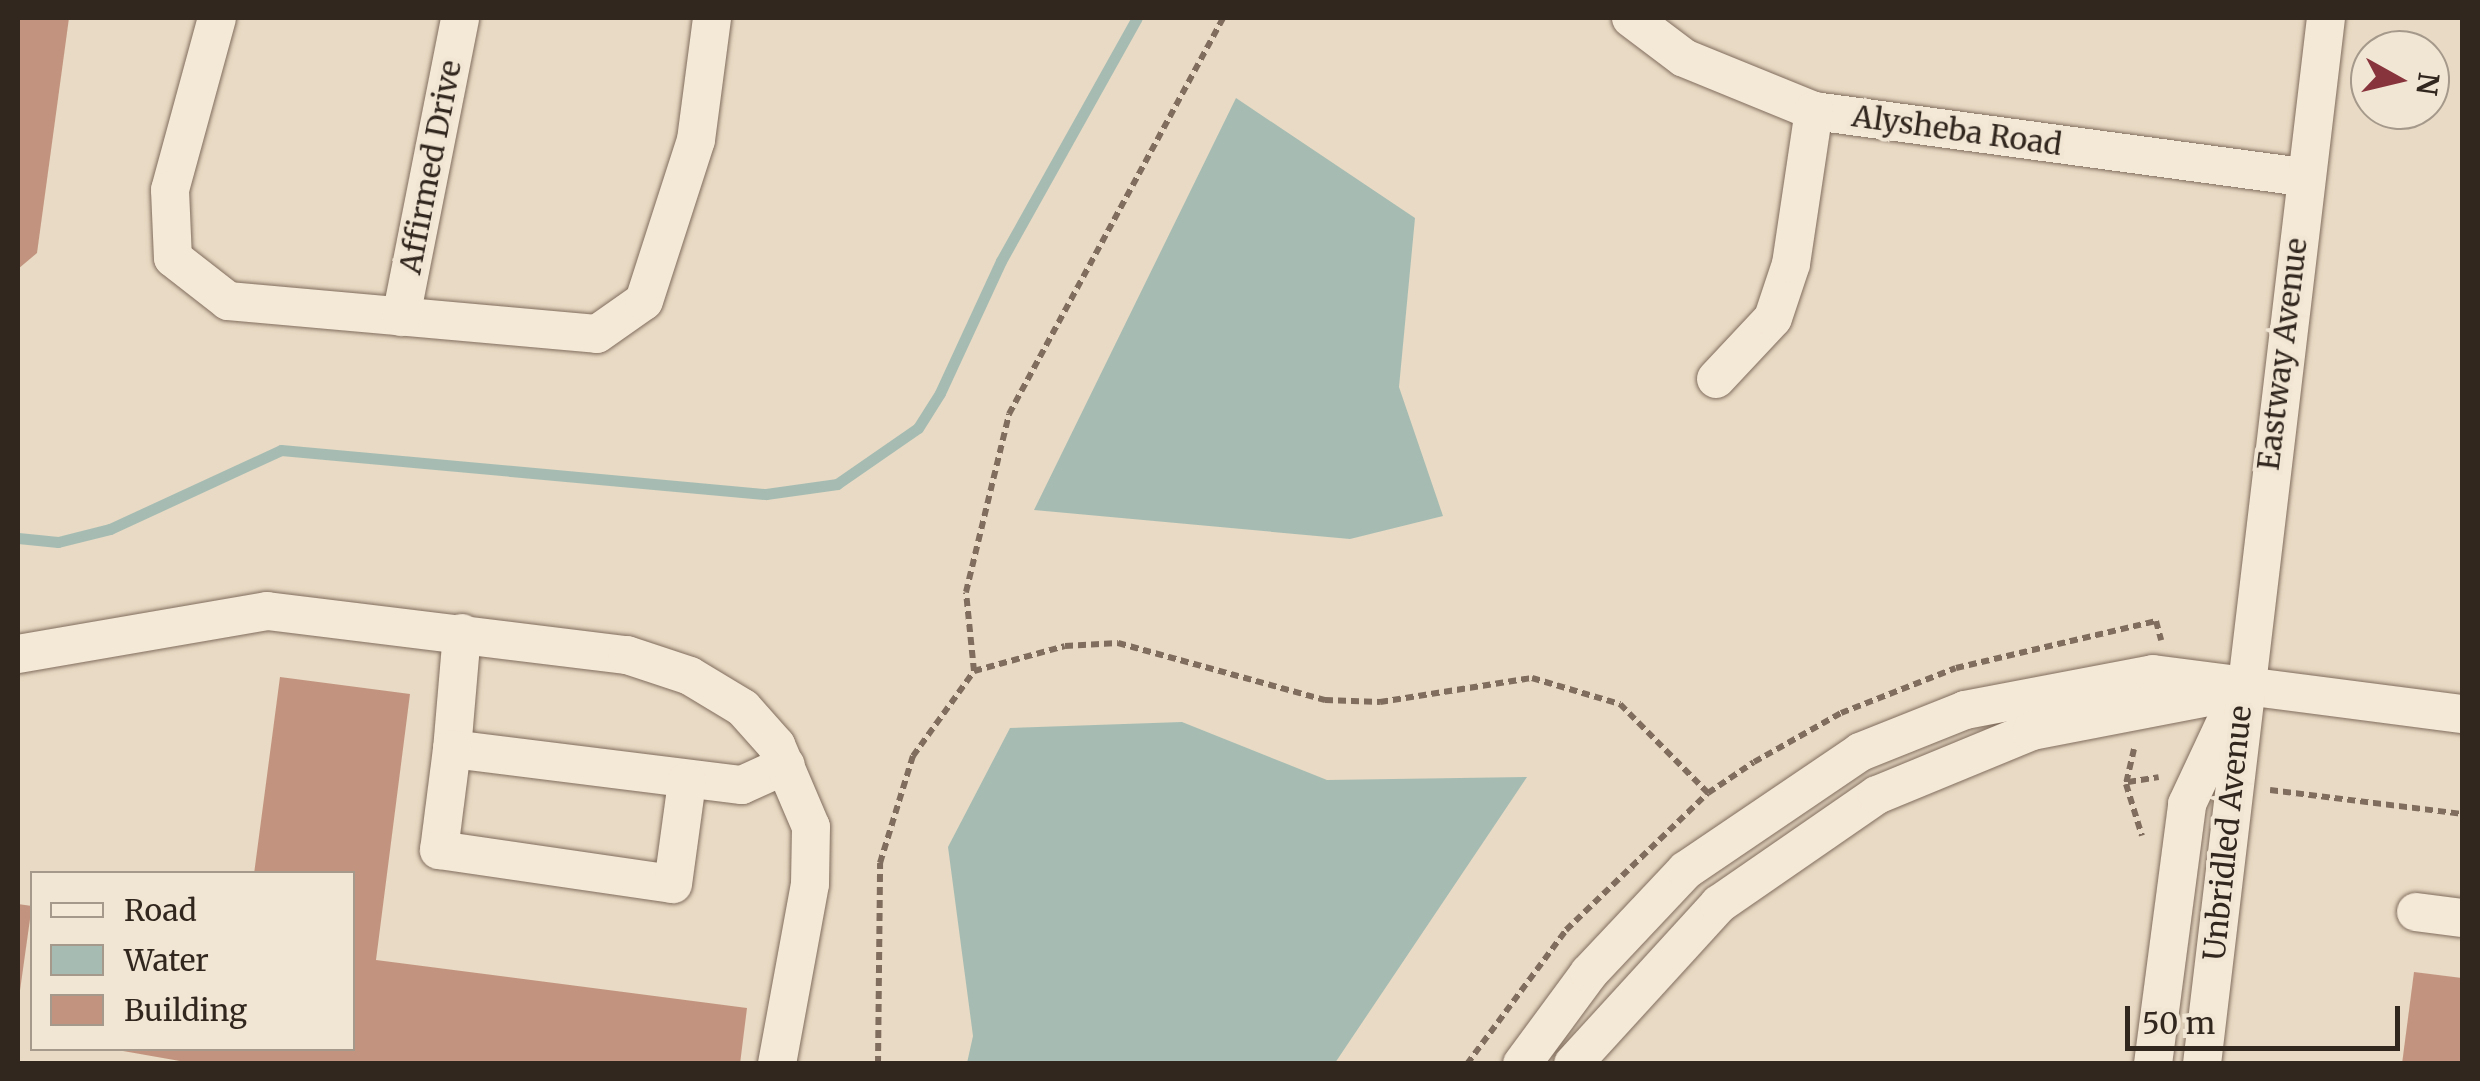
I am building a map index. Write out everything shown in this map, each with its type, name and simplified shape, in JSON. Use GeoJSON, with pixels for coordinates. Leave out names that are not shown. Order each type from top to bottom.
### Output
{"type":"FeatureCollection","features":[{"type":"Feature","properties":{"kind":"street","name":"Affirmed Drive"},"geometry":{"type":"LineString","coordinates":[[217,18],[170,190],[173,258],[228,301],[598,334],[644,301],[696,140],[712,18]]}},
{"type":"Feature","properties":{"kind":"street","name":"Affirmed Drive"},"geometry":{"type":"LineString","coordinates":[[401,316],[460,18]]}},
{"type":"Feature","properties":{"kind":"street","name":"Alysheba Road"},"geometry":{"type":"LineString","coordinates":[[1632,18],[1684,58],[1814,110],[2304,177]]}},
{"type":"Feature","properties":{"kind":"street","name":"Eastway Avenue"},"geometry":{"type":"LineString","coordinates":[[2241,690],[2326,18]]}},
{"type":"Feature","properties":{"kind":"street"},"geometry":{"type":"LineString","coordinates":[[1716,379],[1772,318],[1791,264],[1814,110]]}},
{"type":"Feature","properties":{"kind":"street"},"geometry":{"type":"LineString","coordinates":[[18,654],[267,612],[627,655],[690,676],[743,708],[786,765],[811,827],[810,884],[777,1064]]}},
{"type":"Feature","properties":{"kind":"street"},"geometry":{"type":"LineString","coordinates":[[462,634],[439,850],[673,884],[687,782]]}},
{"type":"Feature","properties":{"kind":"street"},"geometry":{"type":"LineString","coordinates":[[1522,1064],[1589,973],[1686,870],[1860,752],[2055,686],[2152,674],[2241,690],[2462,714]]}},
{"type":"Feature","properties":{"kind":"street"},"geometry":{"type":"LineString","coordinates":[[1573,1064],[1719,904],[1877,795],[2032,731],[2241,690]]}},
{"type":"Feature","properties":{"kind":"street","name":"Unbridled Avenue"},"geometry":{"type":"LineString","coordinates":[[2202,1064],[2216,782],[2241,690]]}},
{"type":"Feature","properties":{"kind":"street"},"geometry":{"type":"LineString","coordinates":[[452,750],[687,782],[742,785],[786,765]]}},
{"type":"Feature","properties":{"kind":"street","name":"Unbridled Avenue"},"geometry":{"type":"LineString","coordinates":[[2153,1064],[2187,804],[2216,782]]}},
{"type":"Feature","properties":{"kind":"street"},"geometry":{"type":"LineString","coordinates":[[2416,912],[2462,918]]}},
{"type":"Feature","properties":{"kind":"path"},"geometry":{"type":"LineString","coordinates":[[974,671],[966,592],[1009,414],[1224,18]]}},
{"type":"Feature","properties":{"kind":"path"},"geometry":{"type":"LineString","coordinates":[[878,1064],[880,864],[913,756],[974,671],[1065,646],[1118,643],[1325,700],[1418,698],[1532,678],[1620,704],[1708,793]]}},
{"type":"Feature","properties":{"kind":"path"},"geometry":{"type":"LineString","coordinates":[[2126,784],[2136,776],[2216,782],[2462,814]]}},
{"type":"Feature","properties":{"kind":"water"},"geometry":{"type":"Polygon","coordinates":[[[1236,98],[1415,218],[1399,387],[1443,516],[1350,539],[1034,510],[1236,98]]]}},
{"type":"Feature","properties":{"kind":"water"},"geometry":{"type":"Polygon","coordinates":[[[1182,722],[1327,780],[1527,777],[1335,1063],[967,1063],[973,1036],[948,847],[1010,728],[1182,722]]]}},
{"type":"Feature","properties":{"kind":"building"},"geometry":{"type":"Polygon","coordinates":[[[18,18],[69,18],[37,253],[18,269],[18,18]]]}},
{"type":"Feature","properties":{"kind":"building"},"geometry":{"type":"Polygon","coordinates":[[[280,677],[410,694],[376,960],[747,1008],[740,1064],[197,1064],[123,1051],[355,1051],[355,871],[254,871],[280,677]]]}},
{"type":"Feature","properties":{"kind":"building"},"geometry":{"type":"Polygon","coordinates":[[[18,904],[30,906],[30,919],[18,1005],[18,904]]]}},
{"type":"Feature","properties":{"kind":"building"},"geometry":{"type":"Polygon","coordinates":[[[2414,972],[2462,978],[2462,1064],[2402,1064],[2414,972]]]}},
{"type":"Feature","properties":{"kind":"waterway"},"geometry":{"type":"LineString","coordinates":[[18,538],[58,542],[110,529],[281,450],[766,494],[837,484],[918,428],[940,393],[1001,261],[1137,18]]}}]}
